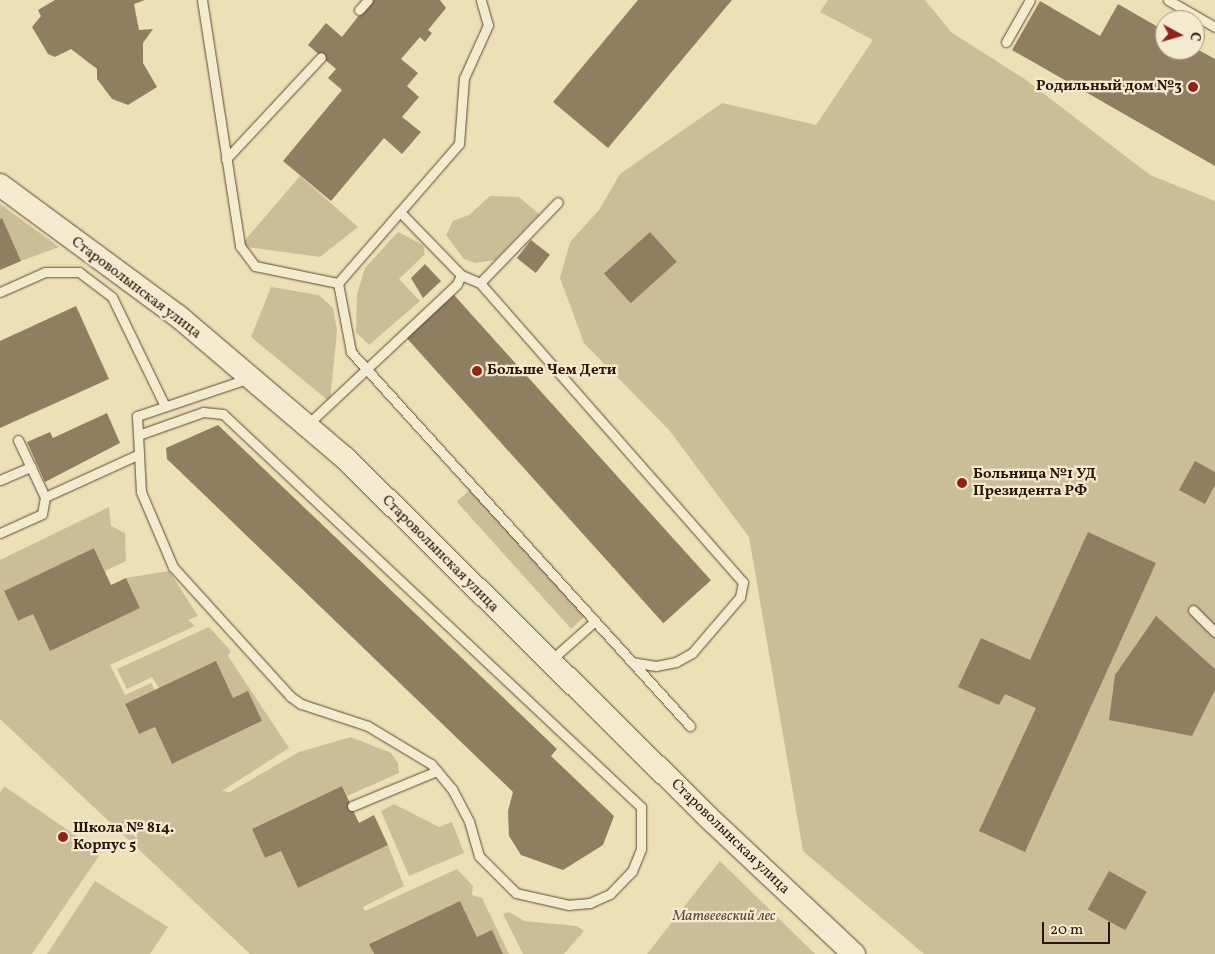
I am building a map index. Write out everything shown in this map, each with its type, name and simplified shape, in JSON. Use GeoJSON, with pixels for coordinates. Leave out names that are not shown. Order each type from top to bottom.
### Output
{"type":"FeatureCollection","features":[{"type":"Feature","properties":{"kind":"street","name":"Староволынская улица"},"geometry":{"type":"LineString","coordinates":[[0,185],[178,316],[345,458],[549,662],[854,954]]}},
{"type":"Feature","properties":{"kind":"lane"},"geometry":{"type":"LineString","coordinates":[[202,0],[240,246],[255,266],[338,283]]}},
{"type":"Feature","properties":{"kind":"lane"},"geometry":{"type":"LineString","coordinates":[[359,10],[368,0]]}},
{"type":"Feature","properties":{"kind":"lane"},"geometry":{"type":"LineString","coordinates":[[338,283],[459,144],[464,78],[488,25],[481,0]]}},
{"type":"Feature","properties":{"kind":"lane"},"geometry":{"type":"LineString","coordinates":[[1006,42],[1030,0]]}},
{"type":"Feature","properties":{"kind":"lane"},"geometry":{"type":"LineString","coordinates":[[1168,0],[1215,27]]}},
{"type":"Feature","properties":{"kind":"lane"},"geometry":{"type":"LineString","coordinates":[[226,159],[322,57]]}},
{"type":"Feature","properties":{"kind":"lane"},"geometry":{"type":"LineString","coordinates":[[480,283],[558,202]]}},
{"type":"Feature","properties":{"kind":"lane"},"geometry":{"type":"LineString","coordinates":[[400,212],[461,275],[480,283],[743,582],[740,597],[692,653],[669,664],[632,662]]}},
{"type":"Feature","properties":{"kind":"lane"},"geometry":{"type":"LineString","coordinates":[[0,292],[46,272],[79,272],[112,297],[165,406]]}},
{"type":"Feature","properties":{"kind":"lane"},"geometry":{"type":"LineString","coordinates":[[306,425],[364,367],[457,284],[461,275]]}},
{"type":"Feature","properties":{"kind":"lane"},"geometry":{"type":"LineString","coordinates":[[338,283],[350,352],[690,726]]}},
{"type":"Feature","properties":{"kind":"lane"},"geometry":{"type":"LineString","coordinates":[[141,434],[204,412],[223,414],[243,430],[641,807],[642,849],[632,871],[610,894],[590,903],[540,902],[516,893],[479,856],[469,821],[437,770],[368,726],[302,704],[290,696],[173,567],[141,492],[137,455],[141,434],[137,416],[250,378]]}},
{"type":"Feature","properties":{"kind":"lane"},"geometry":{"type":"LineString","coordinates":[[0,533],[42,514],[45,497],[18,440]]}},
{"type":"Feature","properties":{"kind":"lane"},"geometry":{"type":"LineString","coordinates":[[45,497],[137,455]]}},
{"type":"Feature","properties":{"kind":"lane"},"geometry":{"type":"LineString","coordinates":[[0,480],[31,467]]}},
{"type":"Feature","properties":{"kind":"lane"},"geometry":{"type":"LineString","coordinates":[[1193,610],[1215,632]]}},
{"type":"Feature","properties":{"kind":"lane"},"geometry":{"type":"LineString","coordinates":[[549,662],[595,621]]}},
{"type":"Feature","properties":{"kind":"lane"},"geometry":{"type":"LineString","coordinates":[[352,806],[437,770]]}},
{"type":"Feature","properties":{"kind":"green space","name":"Больница №1 УД Президента РФ"},"geometry":{"type":"Polygon","coordinates":[[[828,0],[925,0],[951,32],[1026,80],[1150,175],[1215,201],[1215,954],[924,954],[803,851],[749,537],[669,430],[584,343],[560,278],[570,242],[599,210],[620,174],[722,103],[816,125],[873,40],[820,12],[828,0]]]}},
{"type":"Feature","properties":{"kind":"green space"},"geometry":{"type":"Polygon","coordinates":[[[300,176],[358,227],[320,257],[240,246],[300,176]]]}},
{"type":"Feature","properties":{"kind":"green space"},"geometry":{"type":"Polygon","coordinates":[[[490,196],[519,197],[539,214],[495,260],[475,263],[464,259],[446,235],[453,221],[469,215],[490,196]]]}},
{"type":"Feature","properties":{"kind":"green space"},"geometry":{"type":"Polygon","coordinates":[[[0,204],[59,247],[21,261],[0,219],[0,204]]]}},
{"type":"Feature","properties":{"kind":"green space"},"geometry":{"type":"Polygon","coordinates":[[[398,232],[423,245],[425,254],[399,279],[420,301],[369,345],[356,332],[357,294],[365,268],[398,232]]]}},
{"type":"Feature","properties":{"kind":"green space"},"geometry":{"type":"Polygon","coordinates":[[[271,287],[319,295],[333,308],[337,330],[330,402],[251,337],[271,287]]]}},
{"type":"Feature","properties":{"kind":"green space"},"geometry":{"type":"Polygon","coordinates":[[[473,487],[587,614],[571,629],[457,502],[473,487]]]}},
{"type":"Feature","properties":{"kind":"green space"},"geometry":{"type":"Polygon","coordinates":[[[109,507],[111,526],[125,533],[126,561],[105,571],[94,548],[4,591],[18,621],[33,614],[50,650],[140,608],[126,578],[169,571],[198,616],[188,620],[195,626],[110,665],[125,695],[151,683],[155,690],[125,705],[139,734],[155,727],[172,764],[262,721],[248,692],[233,698],[159,688],[152,677],[127,689],[117,669],[209,627],[231,651],[228,656],[289,748],[222,791],[230,792],[299,752],[351,737],[391,753],[398,763],[399,773],[347,796],[342,786],[252,829],[265,858],[281,851],[298,888],[388,845],[404,886],[363,907],[365,911],[457,869],[473,886],[472,895],[482,898],[509,954],[503,954],[492,931],[477,937],[460,901],[370,943],[374,954],[250,954],[0,719],[0,560],[109,507]]]}},
{"type":"Feature","properties":{"kind":"green space"},"geometry":{"type":"Polygon","coordinates":[[[4,786],[101,853],[32,954],[0,954],[0,793],[4,786]]]}},
{"type":"Feature","properties":{"kind":"green space"},"geometry":{"type":"Polygon","coordinates":[[[394,804],[439,827],[452,822],[464,853],[409,876],[381,811],[394,804]]]}},
{"type":"Feature","properties":{"kind":"green space","name":"Матвеевский лес"},"geometry":{"type":"Polygon","coordinates":[[[720,861],[815,954],[647,954],[720,861]]]}},
{"type":"Feature","properties":{"kind":"green space"},"geometry":{"type":"Polygon","coordinates":[[[95,881],[168,927],[150,954],[47,954],[95,881]]]}},
{"type":"Feature","properties":{"kind":"green space"},"geometry":{"type":"Polygon","coordinates":[[[509,912],[524,921],[577,926],[584,931],[564,954],[523,954],[503,914],[509,912]]]}},
{"type":"Feature","properties":{"kind":"building"},"geometry":{"type":"Polygon","coordinates":[[[55,0],[145,0],[134,4],[139,30],[153,29],[143,43],[143,63],[157,87],[128,105],[112,99],[97,79],[97,69],[71,49],[55,57],[48,54],[32,27],[41,16],[38,10],[55,0]]]}},
{"type":"Feature","properties":{"kind":"building"},"geometry":{"type":"Polygon","coordinates":[[[371,0],[440,0],[446,8],[428,30],[432,33],[425,42],[420,37],[401,59],[418,73],[407,86],[419,97],[402,117],[421,132],[402,154],[384,138],[331,201],[283,161],[342,90],[328,78],[336,69],[308,45],[326,23],[342,37],[371,0]]]}},
{"type":"Feature","properties":{"kind":"building"},"geometry":{"type":"Polygon","coordinates":[[[638,0],[732,0],[608,148],[553,102],[638,0]]]}},
{"type":"Feature","properties":{"kind":"building"},"geometry":{"type":"Polygon","coordinates":[[[1040,1],[1100,36],[1118,4],[1155,25],[1155,60],[1205,60],[1205,54],[1215,59],[1215,166],[1012,50],[1040,1]]]}},
{"type":"Feature","properties":{"kind":"building"},"geometry":{"type":"Polygon","coordinates":[[[2,218],[21,261],[0,270],[0,219],[2,218]]]}},
{"type":"Feature","properties":{"kind":"building"},"geometry":{"type":"Polygon","coordinates":[[[650,232],[677,262],[631,303],[604,273],[650,232]]]}},
{"type":"Feature","properties":{"kind":"building"},"geometry":{"type":"Polygon","coordinates":[[[531,240],[550,255],[536,273],[517,258],[531,240]]]}},
{"type":"Feature","properties":{"kind":"building"},"geometry":{"type":"Polygon","coordinates":[[[425,264],[441,281],[423,298],[411,278],[425,264]]]}},
{"type":"Feature","properties":{"kind":"building"},"geometry":{"type":"Polygon","coordinates":[[[454,295],[711,580],[663,623],[406,338],[454,295]]]}},
{"type":"Feature","properties":{"kind":"building"},"geometry":{"type":"Polygon","coordinates":[[[76,306],[109,379],[0,428],[0,341],[76,306]]]}},
{"type":"Feature","properties":{"kind":"building"},"geometry":{"type":"Polygon","coordinates":[[[107,413],[120,443],[45,482],[27,442],[50,432],[53,438],[107,413]]]}},
{"type":"Feature","properties":{"kind":"building"},"geometry":{"type":"Polygon","coordinates":[[[218,425],[557,749],[551,756],[614,816],[603,845],[563,870],[521,855],[509,836],[508,811],[513,792],[167,459],[166,448],[218,425]]]}},
{"type":"Feature","properties":{"kind":"building"},"geometry":{"type":"Polygon","coordinates":[[[1195,461],[1215,472],[1215,485],[1205,504],[1179,490],[1195,461]]]}},
{"type":"Feature","properties":{"kind":"building"},"geometry":{"type":"Polygon","coordinates":[[[1088,532],[1156,563],[1025,852],[979,831],[1036,708],[1005,694],[999,705],[958,687],[981,638],[1030,660],[1088,532]]]}},
{"type":"Feature","properties":{"kind":"building"},"geometry":{"type":"Polygon","coordinates":[[[94,548],[111,585],[126,578],[140,608],[50,651],[33,614],[18,621],[4,591],[94,548]]]}},
{"type":"Feature","properties":{"kind":"building"},"geometry":{"type":"Polygon","coordinates":[[[1156,616],[1215,669],[1215,690],[1192,736],[1109,720],[1115,675],[1156,616]]]}},
{"type":"Feature","properties":{"kind":"building"},"geometry":{"type":"Polygon","coordinates":[[[216,661],[233,698],[248,691],[262,721],[172,764],[155,727],[139,734],[125,704],[216,661]]]}},
{"type":"Feature","properties":{"kind":"building"},"geometry":{"type":"Polygon","coordinates":[[[342,786],[359,823],[374,815],[388,845],[298,888],[281,851],[265,858],[252,829],[342,786]]]}},
{"type":"Feature","properties":{"kind":"building"},"geometry":{"type":"Polygon","coordinates":[[[1109,871],[1147,892],[1125,930],[1088,909],[1109,871]]]}},
{"type":"Feature","properties":{"kind":"building"},"geometry":{"type":"Polygon","coordinates":[[[460,901],[477,937],[492,930],[503,954],[374,954],[369,944],[460,901]]]}},
{"type":"Feature","properties":{"kind":"place","name":"Родильный дом №3"},"geometry":{"type":"Point","coordinates":[1193,87]}},
{"type":"Feature","properties":{"kind":"place","name":"Больше Чем Дети"},"geometry":{"type":"Point","coordinates":[477,371]}},
{"type":"Feature","properties":{"kind":"place","name":"Больница №1 УД Президента РФ"},"geometry":{"type":"Point","coordinates":[962,483]}},
{"type":"Feature","properties":{"kind":"place","name":"Школа № 814. Корпус 5"},"geometry":{"type":"Point","coordinates":[63,837]}}]}
